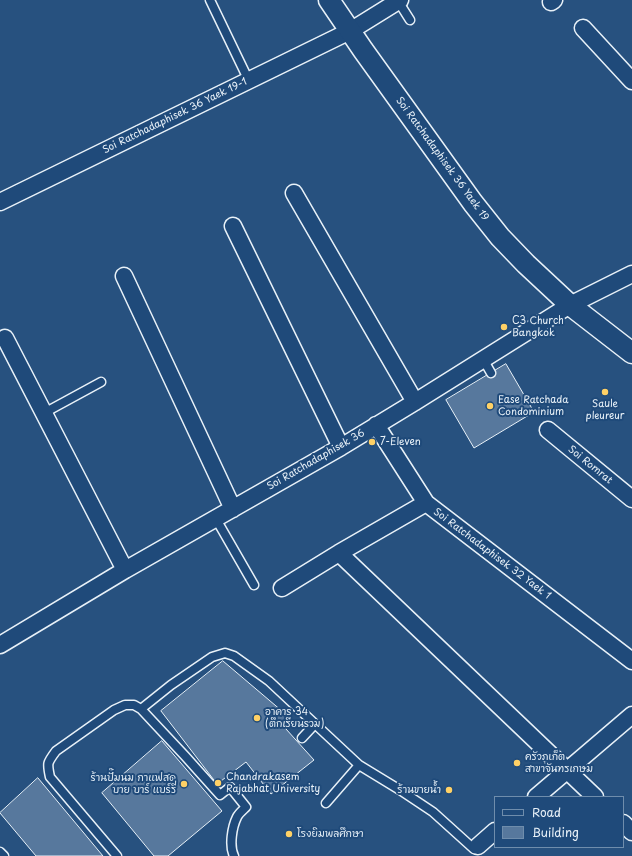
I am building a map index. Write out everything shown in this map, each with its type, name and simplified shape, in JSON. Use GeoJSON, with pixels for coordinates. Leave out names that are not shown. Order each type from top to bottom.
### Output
{"type":"FeatureCollection","features":[{"type":"Feature","properties":{"kind":"street","name":"Soi Ratchadaphisek 36 Yaek 19"},"geometry":{"type":"LineString","coordinates":[[329,0],[350,31],[367,47],[473,203],[500,237],[526,264],[570,305],[632,353]]}},
{"type":"Feature","properties":{"kind":"street","name":"Soi Ratchadaphisek 36 Yaek 19-1"},"geometry":{"type":"LineString","coordinates":[[0,202],[350,31],[399,1]]}},
{"type":"Feature","properties":{"kind":"street"},"geometry":{"type":"LineString","coordinates":[[583,28],[632,81]]}},
{"type":"Feature","properties":{"kind":"street"},"geometry":{"type":"LineString","coordinates":[[294,194],[415,402]]}},
{"type":"Feature","properties":{"kind":"street"},"geometry":{"type":"LineString","coordinates":[[232,226],[341,446]]}},
{"type":"Feature","properties":{"kind":"street","name":"Soi Ratchadaphisek 36"},"geometry":{"type":"LineString","coordinates":[[0,645],[125,570],[233,509],[415,402],[487,366],[570,305],[632,274]]}},
{"type":"Feature","properties":{"kind":"street"},"geometry":{"type":"LineString","coordinates":[[124,276],[233,509]]}},
{"type":"Feature","properties":{"kind":"street"},"geometry":{"type":"LineString","coordinates":[[5,338],[125,570]]}},
{"type":"Feature","properties":{"kind":"street","name":"Soi Ratchadaphisek 32 Yaek 1"},"geometry":{"type":"LineString","coordinates":[[376,425],[426,503],[632,661]]}},
{"type":"Feature","properties":{"kind":"street","name":"Soi Romrat"},"geometry":{"type":"LineString","coordinates":[[548,430],[632,499]]}},
{"type":"Feature","properties":{"kind":"street"},"geometry":{"type":"LineString","coordinates":[[282,588],[426,503]]}},
{"type":"Feature","properties":{"kind":"street"},"geometry":{"type":"LineString","coordinates":[[339,553],[594,796]]}},
{"type":"Feature","properties":{"kind":"street"},"geometry":{"type":"LineString","coordinates":[[537,796],[632,715]]}},
{"type":"Feature","properties":{"kind":"street"},"geometry":{"type":"LineString","coordinates":[[624,824],[632,832]]}},
{"type":"Feature","properties":{"kind":"street"},"geometry":{"type":"LineString","coordinates":[[473,850],[494,833]]}},
{"type":"Feature","properties":{"kind":"lane"},"geometry":{"type":"LineString","coordinates":[[210,0],[249,81]]}},
{"type":"Feature","properties":{"kind":"lane"},"geometry":{"type":"LineString","coordinates":[[399,1],[410,20]]}},
{"type":"Feature","properties":{"kind":"lane"},"geometry":{"type":"LineString","coordinates":[[44,412],[101,382]]}},
{"type":"Feature","properties":{"kind":"lane"},"geometry":{"type":"LineString","coordinates":[[216,518],[254,585]]}},
{"type":"Feature","properties":{"kind":"lane"},"geometry":{"type":"LineString","coordinates":[[141,709],[171,685],[212,657],[225,653],[234,656],[269,680],[359,765],[433,812],[473,850]]}},
{"type":"Feature","properties":{"kind":"lane"},"geometry":{"type":"LineString","coordinates":[[117,856],[50,777],[47,766],[56,751],[114,710],[125,705],[134,705],[141,709],[220,795],[230,788],[246,807],[238,817],[233,830],[232,851],[234,856]]}},
{"type":"Feature","properties":{"kind":"lane"},"geometry":{"type":"LineString","coordinates":[[302,738],[315,724]]}},
{"type":"Feature","properties":{"kind":"lane"},"geometry":{"type":"LineString","coordinates":[[326,803],[359,765]]}},
{"type":"Feature","properties":{"kind":"lane"},"geometry":{"type":"LineString","coordinates":[[0,852],[4,856]]}},
{"type":"Feature","properties":{"kind":"building","name":"Ease Ratchada Condominium"},"geometry":{"type":"Polygon","coordinates":[[[506,364],[534,412],[474,448],[446,400],[506,364]]]}},
{"type":"Feature","properties":{"kind":"building"},"geometry":{"type":"Polygon","coordinates":[[[223,661],[289,717],[286,729],[314,760],[271,794],[246,762],[217,784],[161,711],[223,661]]]}},
{"type":"Feature","properties":{"kind":"building"},"geometry":{"type":"Polygon","coordinates":[[[162,741],[222,811],[168,856],[154,856],[102,793],[162,741]]]}},
{"type":"Feature","properties":{"kind":"building"},"geometry":{"type":"Polygon","coordinates":[[[38,778],[103,856],[36,856],[0,813],[38,778]]]}},
{"type":"Feature","properties":{"kind":"place","name":"C3 Church Bangkok"},"geometry":{"type":"Point","coordinates":[504,327]}},
{"type":"Feature","properties":{"kind":"place","name":"Saule pleureur"},"geometry":{"type":"Point","coordinates":[605,392]}},
{"type":"Feature","properties":{"kind":"place","name":"Ease Ratchada Condominium"},"geometry":{"type":"Point","coordinates":[490,406]}},
{"type":"Feature","properties":{"kind":"place","name":"7-Eleven"},"geometry":{"type":"Point","coordinates":[372,442]}},
{"type":"Feature","properties":{"kind":"place","name":"อาคาร 34 (ตึกเรียนรวม)"},"geometry":{"type":"Point","coordinates":[257,718]}},
{"type":"Feature","properties":{"kind":"place","name":"ครัวภูเก็ต สาขาจันทรเกษม"},"geometry":{"type":"Point","coordinates":[517,763]}},
{"type":"Feature","properties":{"kind":"place","name":"Chandrakasem Rajabhat University"},"geometry":{"type":"Point","coordinates":[218,783]}},
{"type":"Feature","properties":{"kind":"place","name":"ร้านปั๊มนม กาแฟสด บาย บาร์ แบร์รี่"},"geometry":{"type":"Point","coordinates":[184,784]}},
{"type":"Feature","properties":{"kind":"place","name":"ร้านขายน้ำ"},"geometry":{"type":"Point","coordinates":[449,790]}},
{"type":"Feature","properties":{"kind":"place","name":"โรงยิมพลศึกษา"},"geometry":{"type":"Point","coordinates":[289,834]}}]}
